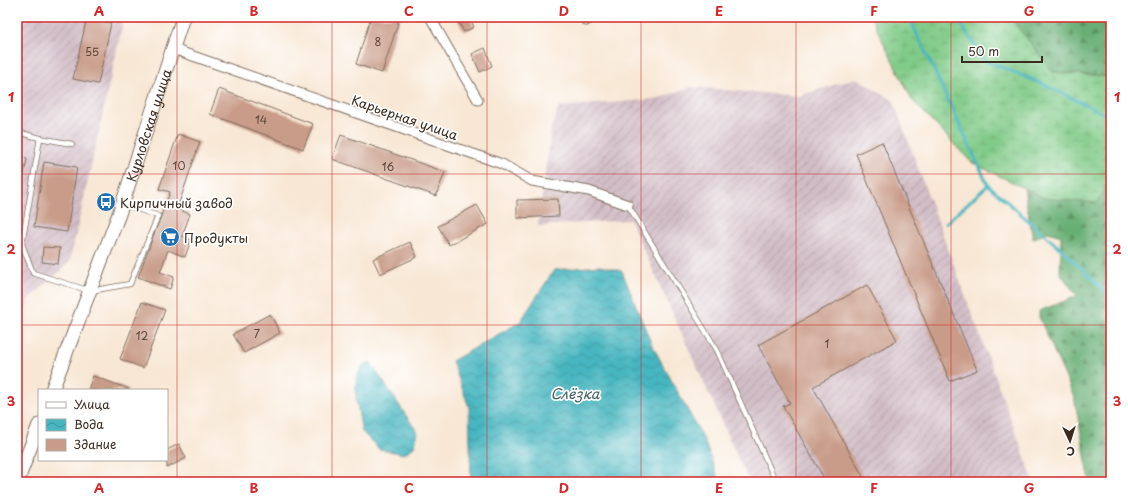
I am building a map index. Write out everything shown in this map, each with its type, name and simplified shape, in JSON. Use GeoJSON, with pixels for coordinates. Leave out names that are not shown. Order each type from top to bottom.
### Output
{"type":"FeatureCollection","features":[{"type":"Feature","properties":{"kind":"main road","name":"Курловская улица"},"geometry":{"type":"LineString","coordinates":[[52,389],[122,204],[183,17]]}},
{"type":"Feature","properties":{"kind":"main road"},"geometry":{"type":"LineString","coordinates":[[17,482],[38,428]]}},
{"type":"Feature","properties":{"kind":"street"},"geometry":{"type":"LineString","coordinates":[[430,17],[478,100]]}},
{"type":"Feature","properties":{"kind":"street","name":"Карьерная улица"},"geometry":{"type":"LineString","coordinates":[[173,49],[502,164],[532,181],[589,191],[628,205]]}},
{"type":"Feature","properties":{"kind":"lane"},"geometry":{"type":"LineString","coordinates":[[17,132],[72,144]]}},
{"type":"Feature","properties":{"kind":"lane"},"geometry":{"type":"LineString","coordinates":[[40,138],[19,243],[33,273],[90,291],[130,284],[158,216],[122,204]]}},
{"type":"Feature","properties":{"kind":"lane"},"geometry":{"type":"LineString","coordinates":[[628,205],[717,350],[776,482]]}},
{"type":"Feature","properties":{"kind":"shaded area"},"geometry":{"type":"Polygon","coordinates":[[[17,17],[124,17],[70,261],[28,300],[17,348],[17,17]]]}},
{"type":"Feature","properties":{"kind":"shaded area"},"geometry":{"type":"Polygon","coordinates":[[[856,78],[893,100],[1034,482],[749,482],[630,220],[538,226],[551,129],[559,107],[656,99],[692,87],[799,96],[856,78]]]}},
{"type":"Feature","properties":{"kind":"green space"},"geometry":{"type":"Polygon","coordinates":[[[871,17],[1010,17],[1053,72],[1111,77],[1111,181],[1109,181],[1097,203],[1044,198],[971,162],[912,100],[871,17]]]}},
{"type":"Feature","properties":{"kind":"green space"},"geometry":{"type":"Polygon","coordinates":[[[1010,17],[1111,17],[1111,77],[1053,72],[1010,17]]]}},
{"type":"Feature","properties":{"kind":"green space"},"geometry":{"type":"Polygon","coordinates":[[[1111,181],[1111,482],[1090,482],[1074,397],[1039,317],[1039,311],[1077,296],[1060,273],[1061,236],[1048,232],[1033,239],[1024,189],[1044,198],[1111,181]]]}},
{"type":"Feature","properties":{"kind":"water","name":"Слёзка"},"geometry":{"type":"Polygon","coordinates":[[[600,266],[622,271],[651,343],[704,440],[718,478],[714,482],[471,482],[469,407],[452,361],[520,322],[554,270],[600,266]]]}},
{"type":"Feature","properties":{"kind":"water"},"geometry":{"type":"Polygon","coordinates":[[[370,362],[418,433],[414,447],[404,454],[379,449],[362,432],[356,399],[356,379],[362,366],[370,362]]]}},
{"type":"Feature","properties":{"kind":"building"},"geometry":{"type":"Polygon","coordinates":[[[87,17],[111,23],[98,84],[73,79],[87,17]]]}},
{"type":"Feature","properties":{"kind":"building"},"geometry":{"type":"Polygon","coordinates":[[[371,17],[400,17],[382,73],[356,64],[371,17]]]}},
{"type":"Feature","properties":{"kind":"building"},"geometry":{"type":"Polygon","coordinates":[[[456,17],[469,17],[474,27],[464,32],[456,17]]]}},
{"type":"Feature","properties":{"kind":"building"},"geometry":{"type":"Polygon","coordinates":[[[485,48],[492,66],[480,72],[472,54],[485,48]]]}},
{"type":"Feature","properties":{"kind":"building"},"geometry":{"type":"Polygon","coordinates":[[[219,89],[313,124],[303,149],[210,114],[219,89]]]}},
{"type":"Feature","properties":{"kind":"building"},"geometry":{"type":"Polygon","coordinates":[[[178,134],[200,142],[177,209],[190,214],[182,236],[191,240],[185,257],[168,250],[160,272],[174,277],[170,289],[138,277],[170,192],[159,189],[178,134]]]}},
{"type":"Feature","properties":{"kind":"building"},"geometry":{"type":"Polygon","coordinates":[[[341,135],[445,172],[436,196],[332,159],[341,135]]]}},
{"type":"Feature","properties":{"kind":"building"},"geometry":{"type":"Polygon","coordinates":[[[882,142],[977,370],[950,381],[856,154],[882,142]]]}},
{"type":"Feature","properties":{"kind":"building"},"geometry":{"type":"Polygon","coordinates":[[[17,157],[27,159],[21,189],[17,189],[17,157]]]}},
{"type":"Feature","properties":{"kind":"building"},"geometry":{"type":"Polygon","coordinates":[[[44,162],[77,167],[67,232],[34,227],[44,162]]]}},
{"type":"Feature","properties":{"kind":"building"},"geometry":{"type":"Polygon","coordinates":[[[558,199],[559,216],[517,218],[517,200],[558,199]]]}},
{"type":"Feature","properties":{"kind":"building"},"geometry":{"type":"Polygon","coordinates":[[[477,205],[488,224],[449,245],[438,226],[477,205]]]}},
{"type":"Feature","properties":{"kind":"building"},"geometry":{"type":"Polygon","coordinates":[[[410,242],[417,257],[380,274],[373,259],[410,242]]]}},
{"type":"Feature","properties":{"kind":"building"},"geometry":{"type":"Polygon","coordinates":[[[43,247],[60,248],[58,264],[42,262],[43,247]]]}},
{"type":"Feature","properties":{"kind":"building"},"geometry":{"type":"Polygon","coordinates":[[[867,285],[897,340],[813,387],[866,482],[826,482],[783,406],[790,403],[758,345],[867,285]]]}},
{"type":"Feature","properties":{"kind":"building"},"geometry":{"type":"Polygon","coordinates":[[[142,302],[165,310],[143,368],[120,359],[142,302]]]}},
{"type":"Feature","properties":{"kind":"building"},"geometry":{"type":"Polygon","coordinates":[[[270,314],[280,333],[244,353],[233,334],[270,314]]]}},
{"type":"Feature","properties":{"kind":"building"},"geometry":{"type":"Polygon","coordinates":[[[93,376],[129,389],[88,389],[93,376]]]}},
{"type":"Feature","properties":{"kind":"building"},"geometry":{"type":"Polygon","coordinates":[[[179,444],[186,458],[167,468],[168,450],[179,444]]]}},
{"type":"Feature","properties":{"kind":"waterway"},"geometry":{"type":"LineString","coordinates":[[909,17],[988,185],[1070,257],[1111,297]]}},
{"type":"Feature","properties":{"kind":"waterway"},"geometry":{"type":"LineString","coordinates":[[956,17],[986,61],[1043,84],[1111,117]]}},
{"type":"Feature","properties":{"kind":"waterway"},"geometry":{"type":"LineString","coordinates":[[946,223],[988,185]]}},
{"type":"Feature","properties":{"kind":"place","name":"Кирпичный завод"},"geometry":{"type":"Point","coordinates":[106,202]}},
{"type":"Feature","properties":{"kind":"place","name":"Продукты"},"geometry":{"type":"Point","coordinates":[170,237]}}]}
